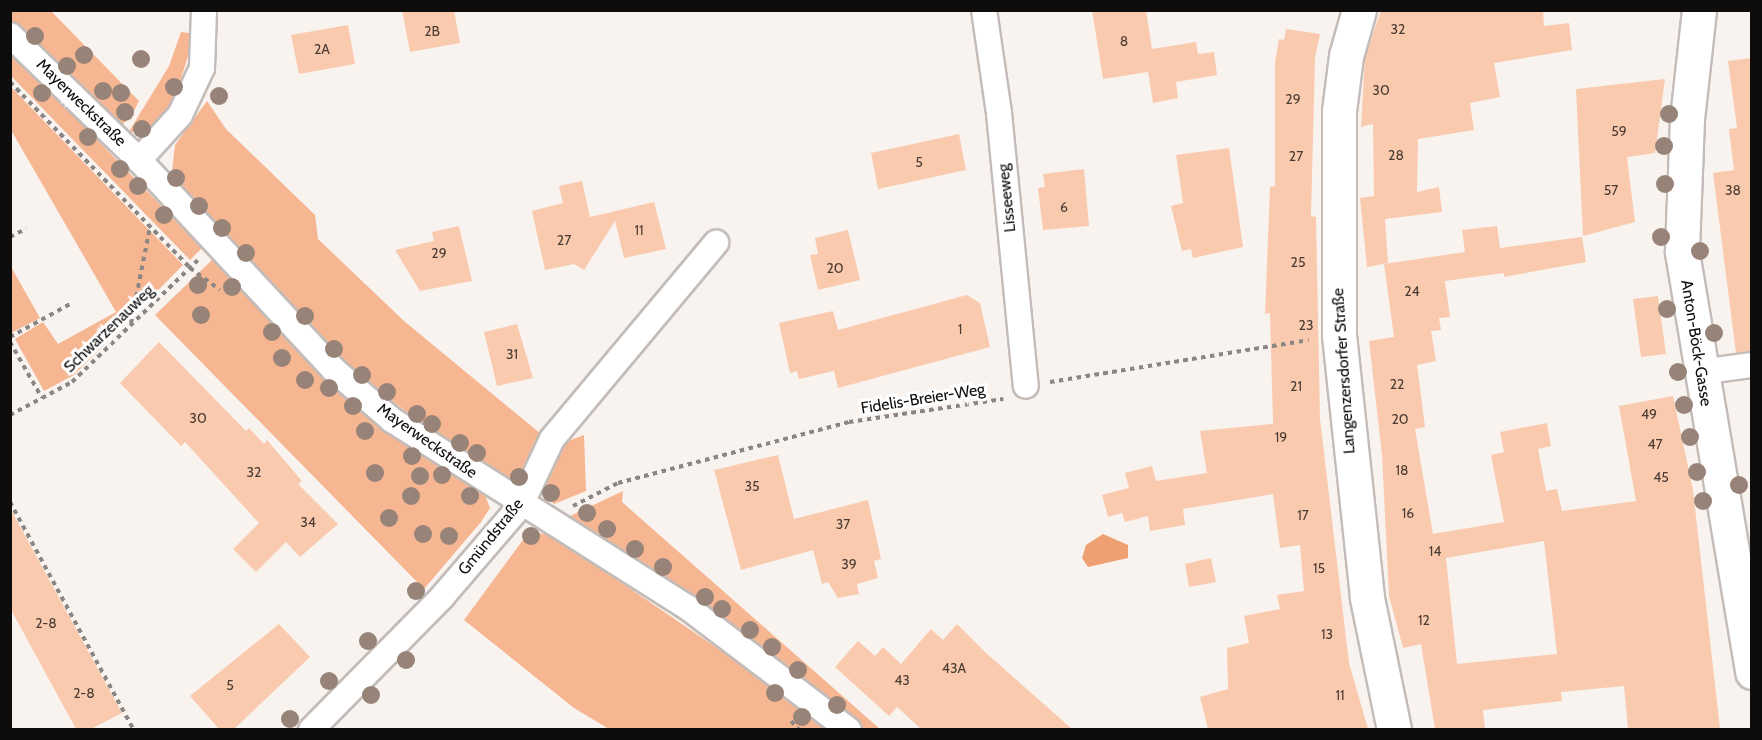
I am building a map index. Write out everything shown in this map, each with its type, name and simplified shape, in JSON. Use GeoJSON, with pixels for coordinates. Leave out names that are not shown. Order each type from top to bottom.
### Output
{"type":"FeatureCollection","features":[{"type":"Feature","properties":{"kind":"main road","name":"Langenzersdorfer Straße"},"geometry":{"type":"LineString","coordinates":[[1359,10],[1346,56],[1340,111],[1339,335],[1367,598],[1394,729]]}},
{"type":"Feature","properties":{"kind":"main road","name":"Anton-Böck-Gasse"},"geometry":{"type":"LineString","coordinates":[[1699,10],[1681,220],[1700,372],[1752,672]]}},
{"type":"Feature","properties":{"kind":"street"},"geometry":{"type":"LineString","coordinates":[[140,160],[180,115],[202,68],[204,10]]}},
{"type":"Feature","properties":{"kind":"street","name":"Lisseeweg"},"geometry":{"type":"LineString","coordinates":[[984,10],[999,113],[1026,386]]}},
{"type":"Feature","properties":{"kind":"street","name":"Mayerweckstraße"},"geometry":{"type":"LineString","coordinates":[[10,35],[140,160],[214,245],[334,370],[392,420],[521,505],[548,519],[687,607],[849,729]]}},
{"type":"Feature","properties":{"kind":"street","name":"Gmündstraße"},"geometry":{"type":"LineString","coordinates":[[311,729],[442,597],[521,505],[552,439],[716,243]]}},
{"type":"Feature","properties":{"kind":"street"},"geometry":{"type":"LineString","coordinates":[[1700,372],[1752,365]]}},
{"type":"Feature","properties":{"kind":"path"},"geometry":{"type":"LineString","coordinates":[[131,325],[150,227]]}},
{"type":"Feature","properties":{"kind":"path"},"geometry":{"type":"LineString","coordinates":[[10,237],[26,229]]}},
{"type":"Feature","properties":{"kind":"path","name":"Schwarzenauweg"},"geometry":{"type":"LineString","coordinates":[[10,415],[72,382],[214,245]]}},
{"type":"Feature","properties":{"kind":"path"},"geometry":{"type":"LineString","coordinates":[[10,337],[70,304]]}},
{"type":"Feature","properties":{"kind":"path","name":"Fidelis-Breier-Weg"},"geometry":{"type":"LineString","coordinates":[[548,519],[618,483],[849,422],[1018,397],[1026,386],[1339,335]]}},
{"type":"Feature","properties":{"kind":"path"},"geometry":{"type":"LineString","coordinates":[[10,342],[42,398]]}},
{"type":"Feature","properties":{"kind":"path"},"geometry":{"type":"LineString","coordinates":[[10,502],[134,729]]}},
{"type":"Feature","properties":{"kind":"shaded area"},"geometry":{"type":"Polygon","coordinates":[[[10,11],[51,11],[139,101],[132,115],[119,128],[11,20],[10,11]]]}},
{"type":"Feature","properties":{"kind":"shaded area"},"geometry":{"type":"Polygon","coordinates":[[[181,32],[190,33],[189,53],[172,107],[156,127],[128,133],[169,66],[181,32]]]}},
{"type":"Feature","properties":{"kind":"shaded area"},"geometry":{"type":"Polygon","coordinates":[[[10,50],[202,248],[190,260],[11,76],[10,50]]]}},
{"type":"Feature","properties":{"kind":"shaded area"},"geometry":{"type":"Polygon","coordinates":[[[11,87],[183,265],[74,375],[44,391],[15,339],[43,322],[58,344],[116,312],[11,130],[11,87]]]}},
{"type":"Feature","properties":{"kind":"shaded area"},"geometry":{"type":"Polygon","coordinates":[[[207,101],[226,129],[315,215],[318,239],[404,321],[547,439],[532,451],[519,485],[434,434],[354,370],[171,180],[175,145],[207,101]]]}},
{"type":"Feature","properties":{"kind":"shaded area"},"geometry":{"type":"Polygon","coordinates":[[[213,259],[302,349],[399,436],[485,495],[490,508],[481,522],[424,589],[155,315],[213,259]]]}},
{"type":"Feature","properties":{"kind":"shaded area"},"geometry":{"type":"Polygon","coordinates":[[[10,265],[40,318],[11,333],[10,332],[10,265]]]}},
{"type":"Feature","properties":{"kind":"shaded area"},"geometry":{"type":"Polygon","coordinates":[[[584,435],[586,491],[554,504],[541,491],[549,476],[551,456],[565,442],[584,435]]]}},
{"type":"Feature","properties":{"kind":"shaded area"},"geometry":{"type":"Polygon","coordinates":[[[623,491],[622,502],[880,729],[863,729],[734,628],[570,516],[623,491]]]}},
{"type":"Feature","properties":{"kind":"shaded area"},"geometry":{"type":"Polygon","coordinates":[[[528,533],[550,534],[792,699],[827,729],[609,729],[574,708],[464,620],[528,533]]]}},
{"type":"Feature","properties":{"kind":"shaded area"},"geometry":{"type":"Polygon","coordinates":[[[1103,534],[1128,545],[1128,558],[1088,567],[1082,558],[1086,545],[1103,534]]]}},
{"type":"Feature","properties":{"kind":"building"},"geometry":{"type":"Polygon","coordinates":[[[402,10],[454,10],[460,43],[410,52],[402,10]]]}},
{"type":"Feature","properties":{"kind":"building"},"geometry":{"type":"Polygon","coordinates":[[[1092,10],[1146,10],[1152,49],[1196,42],[1198,54],[1214,52],[1217,75],[1176,82],[1178,98],[1153,103],[1148,72],[1103,79],[1092,10]]]}},
{"type":"Feature","properties":{"kind":"building"},"geometry":{"type":"Polygon","coordinates":[[[1381,10],[1543,10],[1544,26],[1569,23],[1572,50],[1494,63],[1500,97],[1470,103],[1474,130],[1418,139],[1417,192],[1439,187],[1442,212],[1385,219],[1388,263],[1367,267],[1360,198],[1374,196],[1373,124],[1361,127],[1365,57],[1381,10]]]}},
{"type":"Feature","properties":{"kind":"building"},"geometry":{"type":"Polygon","coordinates":[[[348,25],[355,64],[299,74],[291,35],[348,25]]]}},
{"type":"Feature","properties":{"kind":"building"},"geometry":{"type":"Polygon","coordinates":[[[1286,29],[1320,34],[1315,58],[1311,216],[1316,217],[1320,419],[1349,663],[1368,729],[1208,729],[1200,697],[1228,689],[1227,648],[1249,643],[1244,616],[1280,609],[1277,595],[1304,591],[1300,545],[1280,548],[1273,494],[1183,509],[1185,525],[1150,531],[1148,516],[1125,522],[1122,513],[1108,517],[1102,495],[1129,488],[1125,473],[1152,466],[1156,481],[1207,473],[1200,431],[1273,424],[1270,313],[1265,314],[1270,187],[1275,186],[1275,62],[1279,39],[1284,40],[1286,29]]]}},
{"type":"Feature","properties":{"kind":"building"},"geometry":{"type":"Polygon","coordinates":[[[1752,58],[1752,351],[1736,353],[1713,173],[1734,170],[1729,129],[1737,128],[1728,61],[1752,58]]]}},
{"type":"Feature","properties":{"kind":"building"},"geometry":{"type":"Polygon","coordinates":[[[1665,79],[1655,153],[1627,157],[1635,222],[1583,236],[1576,89],[1665,79]]]}},
{"type":"Feature","properties":{"kind":"building"},"geometry":{"type":"Polygon","coordinates":[[[959,134],[966,170],[878,189],[871,153],[959,134]]]}},
{"type":"Feature","properties":{"kind":"building"},"geometry":{"type":"Polygon","coordinates":[[[1229,148],[1243,247],[1193,258],[1191,249],[1182,251],[1171,206],[1183,203],[1176,155],[1229,148]]]}},
{"type":"Feature","properties":{"kind":"building"},"geometry":{"type":"Polygon","coordinates":[[[1084,169],[1089,226],[1043,230],[1038,188],[1045,187],[1043,174],[1084,169]]]}},
{"type":"Feature","properties":{"kind":"building"},"geometry":{"type":"Polygon","coordinates":[[[582,181],[590,217],[654,202],[666,249],[624,258],[615,221],[584,270],[574,264],[545,270],[532,211],[563,203],[559,186],[582,181]]]}},
{"type":"Feature","properties":{"kind":"building"},"geometry":{"type":"Polygon","coordinates":[[[459,226],[472,281],[420,291],[395,250],[434,241],[432,232],[459,226]]]}},
{"type":"Feature","properties":{"kind":"building"},"geometry":{"type":"Polygon","coordinates":[[[1497,226],[1500,248],[1582,237],[1586,262],[1504,277],[1504,273],[1445,281],[1450,317],[1439,318],[1441,330],[1431,331],[1436,361],[1417,365],[1425,427],[1415,429],[1433,534],[1504,522],[1491,455],[1504,452],[1500,432],[1547,423],[1551,446],[1538,449],[1546,491],[1557,489],[1562,511],[1636,501],[1619,406],[1673,396],[1693,490],[1720,729],[1628,729],[1624,686],[1561,692],[1562,701],[1483,710],[1485,729],[1435,729],[1421,644],[1403,648],[1389,596],[1382,455],[1369,341],[1394,337],[1384,264],[1465,252],[1462,230],[1497,226]],[[1544,541],[1446,558],[1457,664],[1557,654],[1544,541]]]}},
{"type":"Feature","properties":{"kind":"building"},"geometry":{"type":"Polygon","coordinates":[[[848,230],[860,280],[818,290],[810,255],[818,254],[815,238],[848,230]]]}},
{"type":"Feature","properties":{"kind":"building"},"geometry":{"type":"Polygon","coordinates":[[[967,295],[980,303],[990,347],[838,388],[834,371],[799,379],[797,371],[790,373],[779,323],[833,311],[838,330],[967,295]]]}},
{"type":"Feature","properties":{"kind":"building"},"geometry":{"type":"Polygon","coordinates":[[[1658,296],[1666,354],[1641,357],[1633,299],[1658,296]]]}},
{"type":"Feature","properties":{"kind":"building"},"geometry":{"type":"Polygon","coordinates":[[[517,324],[533,378],[497,386],[484,332],[517,324]]]}},
{"type":"Feature","properties":{"kind":"building"},"geometry":{"type":"Polygon","coordinates":[[[159,342],[246,431],[249,428],[264,444],[267,440],[302,481],[298,484],[338,524],[300,557],[286,542],[256,572],[233,549],[259,523],[185,442],[181,446],[120,383],[159,342]]]}},
{"type":"Feature","properties":{"kind":"building"},"geometry":{"type":"Polygon","coordinates":[[[778,455],[794,519],[868,500],[881,559],[874,561],[878,578],[857,584],[859,594],[838,598],[828,582],[822,584],[813,550],[741,570],[714,470],[778,455]]]}},
{"type":"Feature","properties":{"kind":"building"},"geometry":{"type":"Polygon","coordinates":[[[10,508],[122,713],[91,729],[76,729],[10,608],[10,508]]]}},
{"type":"Feature","properties":{"kind":"building"},"geometry":{"type":"Polygon","coordinates":[[[1211,558],[1216,582],[1189,587],[1185,564],[1211,558]]]}},
{"type":"Feature","properties":{"kind":"building"},"geometry":{"type":"Polygon","coordinates":[[[279,624],[310,657],[234,729],[219,729],[190,696],[279,624]]]}},
{"type":"Feature","properties":{"kind":"building"},"geometry":{"type":"Polygon","coordinates":[[[957,624],[1072,729],[921,729],[897,707],[889,716],[835,667],[858,641],[875,656],[883,647],[901,664],[931,629],[943,640],[957,624]]]}}]}
